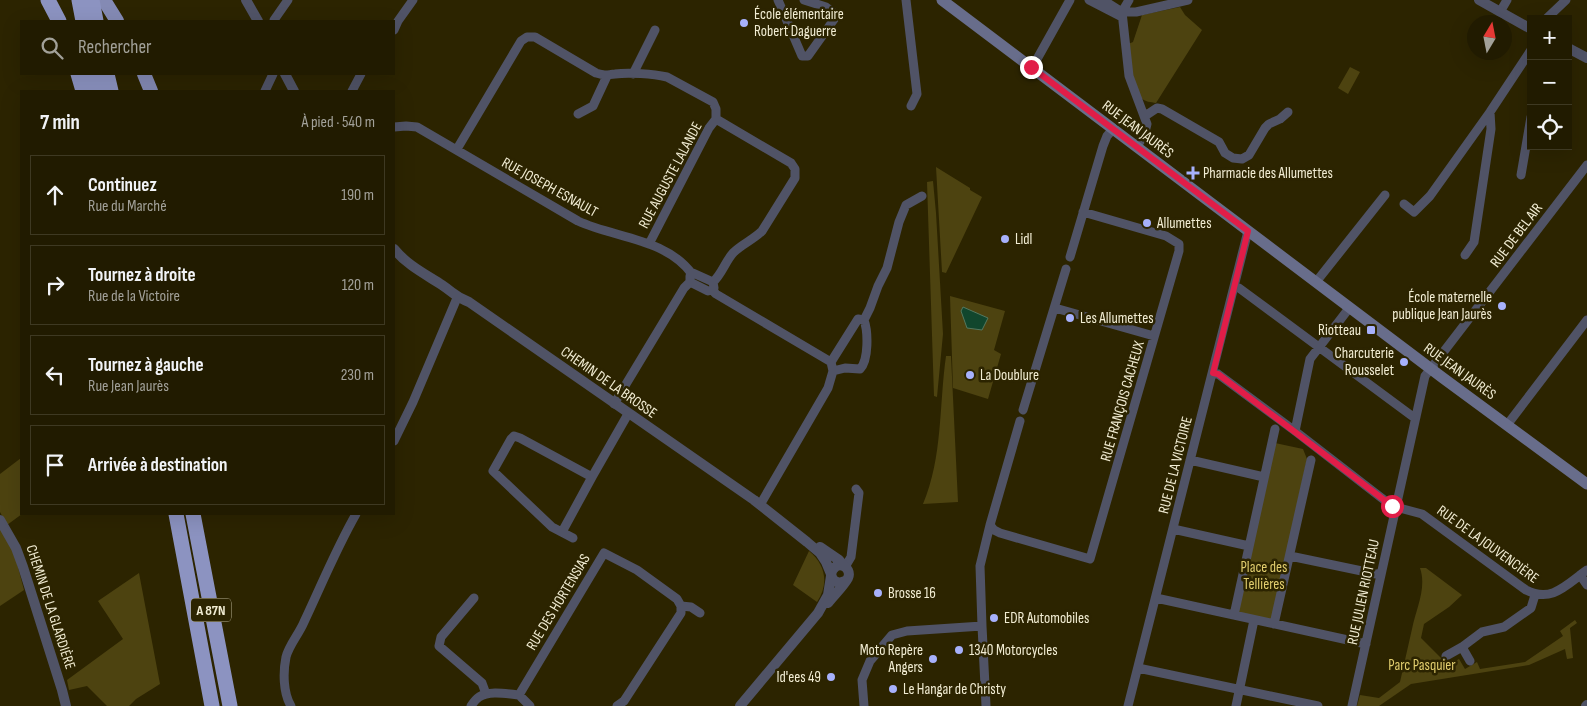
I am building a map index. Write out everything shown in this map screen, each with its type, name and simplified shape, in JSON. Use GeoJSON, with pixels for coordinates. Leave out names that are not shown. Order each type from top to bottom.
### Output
{"type":"FeatureCollection","features":[{"type":"Feature","properties":{"kind":"highway"},"geometry":{"type":"LineString","coordinates":[[48,0],[58,20]]}},
{"type":"Feature","properties":{"kind":"highway"},"geometry":{"type":"LineString","coordinates":[[79,0],[83,20]]}},
{"type":"Feature","properties":{"kind":"highway"},"geometry":{"type":"LineString","coordinates":[[92,0],[96,20]]}},
{"type":"Feature","properties":{"kind":"highway"},"geometry":{"type":"LineString","coordinates":[[104,0],[116,19]]}},
{"type":"Feature","properties":{"kind":"highway"},"geometry":{"type":"LineString","coordinates":[[78,75],[83,90]]}},
{"type":"Feature","properties":{"kind":"highway"},"geometry":{"type":"LineString","coordinates":[[92,75],[96,90]]}},
{"type":"Feature","properties":{"kind":"highway"},"geometry":{"type":"LineString","coordinates":[[107,75],[111,90]]}},
{"type":"Feature","properties":{"kind":"highway"},"geometry":{"type":"LineString","coordinates":[[144,75],[151,90]]}},
{"type":"Feature","properties":{"kind":"highway","name":"A 87N"},"geometry":{"type":"LineString","coordinates":[[176,515],[212,706]]}},
{"type":"Feature","properties":{"kind":"highway","name":"A 87N"},"geometry":{"type":"LineString","coordinates":[[193,515],[230,706]]}},
{"type":"Feature","properties":{"kind":"highway"},"geometry":{"type":"LineString","coordinates":[[204,659],[200,682],[204,706]]}},
{"type":"Feature","properties":{"kind":"main road","name":"RUE JEAN JAURÈS"},"geometry":{"type":"LineString","coordinates":[[942,0],[1432,370],[1587,484]]}},
{"type":"Feature","properties":{"kind":"street"},"geometry":{"type":"LineString","coordinates":[[246,0],[257,20]]}},
{"type":"Feature","properties":{"kind":"street"},"geometry":{"type":"LineString","coordinates":[[274,20],[288,0]]}},
{"type":"Feature","properties":{"kind":"street"},"geometry":{"type":"LineString","coordinates":[[395,28],[412,0]]}},
{"type":"Feature","properties":{"kind":"street"},"geometry":{"type":"LineString","coordinates":[[778,0],[802,56],[808,56],[835,18],[834,13],[826,7],[804,0]]}},
{"type":"Feature","properties":{"kind":"street"},"geometry":{"type":"LineString","coordinates":[[906,0],[917,94],[911,106]]}},
{"type":"Feature","properties":{"kind":"street"},"geometry":{"type":"LineString","coordinates":[[1032,68],[1070,0]]}},
{"type":"Feature","properties":{"kind":"street"},"geometry":{"type":"LineString","coordinates":[[1088,0],[1122,15],[1188,0]]}},
{"type":"Feature","properties":{"kind":"street"},"geometry":{"type":"LineString","coordinates":[[1103,0],[1122,15],[1125,26],[1129,76],[1147,124],[1147,130],[1136,147]]}},
{"type":"Feature","properties":{"kind":"street"},"geometry":{"type":"LineString","coordinates":[[1122,15],[1129,0]]}},
{"type":"Feature","properties":{"kind":"street"},"geometry":{"type":"LineString","coordinates":[[1478,0],[1527,27]]}},
{"type":"Feature","properties":{"kind":"street"},"geometry":{"type":"LineString","coordinates":[[1500,12],[1507,0]]}},
{"type":"Feature","properties":{"kind":"street"},"geometry":{"type":"LineString","coordinates":[[1550,15],[1566,0]]}},
{"type":"Feature","properties":{"kind":"street"},"geometry":{"type":"LineString","coordinates":[[633,74],[656,30]]}},
{"type":"Feature","properties":{"kind":"street"},"geometry":{"type":"LineString","coordinates":[[456,149],[521,40],[527,37],[535,37],[596,73],[607,76],[615,74],[659,75],[675,81],[713,102],[716,109],[716,119]]}},
{"type":"Feature","properties":{"kind":"street"},"geometry":{"type":"LineString","coordinates":[[1572,50],[1587,58]]}},
{"type":"Feature","properties":{"kind":"street"},"geometry":{"type":"LineString","coordinates":[[1404,204],[1414,212],[1430,196],[1527,59]]}},
{"type":"Feature","properties":{"kind":"street"},"geometry":{"type":"LineString","coordinates":[[265,90],[273,75]]}},
{"type":"Feature","properties":{"kind":"street"},"geometry":{"type":"LineString","coordinates":[[286,75],[293,90]]}},
{"type":"Feature","properties":{"kind":"street"},"geometry":{"type":"LineString","coordinates":[[353,90],[360,75]]}},
{"type":"Feature","properties":{"kind":"street"},"geometry":{"type":"LineString","coordinates":[[578,114],[593,106],[607,76]]}},
{"type":"Feature","properties":{"kind":"street"},"geometry":{"type":"LineString","coordinates":[[1145,116],[1157,108],[1162,109],[1219,142],[1225,153],[1233,158],[1242,158],[1249,155],[1269,124],[1280,119],[1288,112]]}},
{"type":"Feature","properties":{"kind":"street"},"geometry":{"type":"LineString","coordinates":[[1465,255],[1474,242],[1491,129],[1490,112]]}},
{"type":"Feature","properties":{"kind":"street","name":"RUE AUGUSTE LALANDE"},"geometry":{"type":"LineString","coordinates":[[649,244],[709,128],[716,119],[791,163],[795,169],[795,178],[762,231],[732,254],[712,286]]}},
{"type":"Feature","properties":{"kind":"street","name":"RUE JOSEPH ESNAULT"},"geometry":{"type":"LineString","coordinates":[[395,127],[416,127],[588,226],[649,244],[668,253],[688,268],[691,278]]}},
{"type":"Feature","properties":{"kind":"street"},"geometry":{"type":"LineString","coordinates":[[1070,257],[1103,146],[1112,129]]}},
{"type":"Feature","properties":{"kind":"street"},"geometry":{"type":"LineString","coordinates":[[1521,174],[1527,140]]}},
{"type":"Feature","properties":{"kind":"street","name":"RUE DE BEL AIR"},"geometry":{"type":"LineString","coordinates":[[1432,370],[1587,166]]}},
{"type":"Feature","properties":{"kind":"street"},"geometry":{"type":"LineString","coordinates":[[1316,282],[1385,194]]}},
{"type":"Feature","properties":{"kind":"street"},"geometry":{"type":"LineString","coordinates":[[864,320],[887,268],[899,222],[906,205],[922,196]]}},
{"type":"Feature","properties":{"kind":"street","name":"RUE FRANÇOIS CACHEUX"},"geometry":{"type":"LineString","coordinates":[[990,525],[1000,533],[1090,560],[1179,251],[1178,244],[1166,236],[1083,212]]}},
{"type":"Feature","properties":{"kind":"street","name":"RUE DE LA VICTOIRE"},"geometry":{"type":"LineString","coordinates":[[1128,706],[1248,231]]}},
{"type":"Feature","properties":{"kind":"street","name":"CHEMIN DE LA BROSSE"},"geometry":{"type":"LineString","coordinates":[[395,250],[400,257],[444,286],[458,298],[469,302],[760,505],[823,557],[831,575]]}},
{"type":"Feature","properties":{"kind":"street"},"geometry":{"type":"LineString","coordinates":[[1023,410],[1066,269]]}},
{"type":"Feature","properties":{"kind":"street"},"geometry":{"type":"LineString","coordinates":[[614,404],[684,288],[696,274],[712,286],[716,294],[832,367],[860,369],[864,364],[868,329],[864,320]]}},
{"type":"Feature","properties":{"kind":"street"},"geometry":{"type":"LineString","coordinates":[[1235,287],[1239,288],[1416,418]]}},
{"type":"Feature","properties":{"kind":"street"},"geometry":{"type":"LineString","coordinates":[[395,439],[458,298]]}},
{"type":"Feature","properties":{"kind":"street"},"geometry":{"type":"LineString","coordinates":[[1295,432],[1310,359],[1350,307]]}},
{"type":"Feature","properties":{"kind":"street"},"geometry":{"type":"LineString","coordinates":[[1055,308],[1154,336]]}},
{"type":"Feature","properties":{"kind":"street"},"geometry":{"type":"LineString","coordinates":[[760,505],[828,388],[832,367],[858,319],[864,320]]}},
{"type":"Feature","properties":{"kind":"street"},"geometry":{"type":"LineString","coordinates":[[1507,425],[1587,320]]}},
{"type":"Feature","properties":{"kind":"street","name":"RUE JULIEN RIOTTEAU"},"geometry":{"type":"LineString","coordinates":[[1352,706],[1425,376],[1432,370]]}},
{"type":"Feature","properties":{"kind":"street"},"geometry":{"type":"LineString","coordinates":[[1213,373],[1218,374],[1396,508]]}},
{"type":"Feature","properties":{"kind":"street"},"geometry":{"type":"LineString","coordinates":[[562,532],[628,414]]}},
{"type":"Feature","properties":{"kind":"street"},"geometry":{"type":"LineString","coordinates":[[986,706],[980,566],[1020,421]]}},
{"type":"Feature","properties":{"kind":"street"},"geometry":{"type":"LineString","coordinates":[[1234,615],[1275,429]]}},
{"type":"Feature","properties":{"kind":"street"},"geometry":{"type":"LineString","coordinates":[[573,538],[552,527],[493,472],[511,438],[514,436],[592,477]]}},
{"type":"Feature","properties":{"kind":"street"},"geometry":{"type":"LineString","coordinates":[[1190,460],[1264,477]]}},
{"type":"Feature","properties":{"kind":"street"},"geometry":{"type":"LineString","coordinates":[[1274,624],[1311,460]]}},
{"type":"Feature","properties":{"kind":"street"},"geometry":{"type":"LineString","coordinates":[[845,567],[851,557],[859,493],[856,489]]}},
{"type":"Feature","properties":{"kind":"street","name":"RUE DE LA JOUVENCIÈRE"},"geometry":{"type":"LineString","coordinates":[[1396,508],[1422,514],[1535,595],[1542,596],[1558,592],[1584,573]]}},
{"type":"Feature","properties":{"kind":"street"},"geometry":{"type":"LineString","coordinates":[[291,706],[286,696],[285,662],[287,653],[302,628],[338,548],[355,515]]}},
{"type":"Feature","properties":{"kind":"street","name":"CHEMIN DE LA GLARDIÈRE"},"geometry":{"type":"LineString","coordinates":[[0,520],[16,548],[23,567],[66,706]]}},
{"type":"Feature","properties":{"kind":"street"},"geometry":{"type":"LineString","coordinates":[[1173,529],[1249,546]]}},
{"type":"Feature","properties":{"kind":"street","name":"CHEMIN DE LA BROSSE"},"geometry":{"type":"LineString","coordinates":[[807,542],[824,550],[839,560],[845,567]]}},
{"type":"Feature","properties":{"kind":"street","name":"RUE DES HORTENSIAS"},"geometry":{"type":"LineString","coordinates":[[519,695],[604,553],[637,570],[677,599],[681,606],[691,608],[700,613]]}},
{"type":"Feature","properties":{"kind":"street"},"geometry":{"type":"LineString","coordinates":[[1290,556],[1381,575]]}},
{"type":"Feature","properties":{"kind":"street"},"geometry":{"type":"LineString","coordinates":[[818,613],[828,595],[831,575],[835,566],[845,567]]}},
{"type":"Feature","properties":{"kind":"street"},"geometry":{"type":"LineString","coordinates":[[740,706],[818,613],[827,605],[849,575],[845,567]]}},
{"type":"Feature","properties":{"kind":"street"},"geometry":{"type":"LineString","coordinates":[[1584,573],[1587,585]]}},
{"type":"Feature","properties":{"kind":"street"},"geometry":{"type":"LineString","coordinates":[[831,575],[837,582],[845,581]]}},
{"type":"Feature","properties":{"kind":"street"},"geometry":{"type":"LineString","coordinates":[[1446,656],[1482,632],[1504,627],[1531,608],[1535,595]]}},
{"type":"Feature","properties":{"kind":"street"},"geometry":{"type":"LineString","coordinates":[[474,598],[441,637],[439,646],[482,684],[486,694]]}},
{"type":"Feature","properties":{"kind":"street"},"geometry":{"type":"LineString","coordinates":[[1156,598],[1366,644]]}},
{"type":"Feature","properties":{"kind":"street"},"geometry":{"type":"LineString","coordinates":[[617,706],[624,701],[681,613],[681,606]]}},
{"type":"Feature","properties":{"kind":"street"},"geometry":{"type":"LineString","coordinates":[[1236,706],[1254,620]]}},
{"type":"Feature","properties":{"kind":"street"},"geometry":{"type":"LineString","coordinates":[[864,706],[862,680],[870,660],[892,635],[907,631],[982,626]]}},
{"type":"Feature","properties":{"kind":"street"},"geometry":{"type":"LineString","coordinates":[[1462,647],[1470,661]]}},
{"type":"Feature","properties":{"kind":"street"},"geometry":{"type":"LineString","coordinates":[[1138,668],[1318,706]]}},
{"type":"Feature","properties":{"kind":"street"},"geometry":{"type":"LineString","coordinates":[[471,706],[478,697],[486,694],[519,695],[530,706]]}},
{"type":"Feature","properties":{"kind":"green space"},"geometry":{"type":"Polygon","coordinates":[[[1180,7],[1185,15],[1202,30],[1156,103],[1146,101],[1137,94],[1135,88],[1131,73],[1128,44],[1133,42],[1142,15],[1180,7]]]}},
{"type":"Feature","properties":{"kind":"green space"},"geometry":{"type":"Polygon","coordinates":[[[1350,67],[1360,72],[1348,94],[1338,88],[1350,67]]]}},
{"type":"Feature","properties":{"kind":"green space"},"geometry":{"type":"Polygon","coordinates":[[[936,167],[982,197],[946,273],[942,272],[936,167]]]}},
{"type":"Feature","properties":{"kind":"green space"},"geometry":{"type":"Polygon","coordinates":[[[933,181],[943,334],[937,397],[934,396],[927,182],[933,181]]]}},
{"type":"Feature","properties":{"kind":"green space"},"geometry":{"type":"Polygon","coordinates":[[[950,296],[1005,311],[994,350],[1001,354],[988,399],[953,388],[950,296]]]}},
{"type":"Feature","properties":{"kind":"green space"},"geometry":{"type":"Polygon","coordinates":[[[946,356],[951,356],[958,502],[923,504],[934,468],[937,449],[946,356]]]}},
{"type":"Feature","properties":{"kind":"green space","name":"Place des Tellières"},"geometry":{"type":"Polygon","coordinates":[[[1275,443],[1303,449],[1307,459],[1272,620],[1238,612],[1275,443]]]}},
{"type":"Feature","properties":{"kind":"green space"},"geometry":{"type":"Polygon","coordinates":[[[20,459],[21,515],[7,525],[0,512],[0,474],[20,459]]]}},
{"type":"Feature","properties":{"kind":"green space"},"geometry":{"type":"Polygon","coordinates":[[[0,520],[9,533],[24,590],[0,606],[0,520]]]}},
{"type":"Feature","properties":{"kind":"green space"},"geometry":{"type":"Polygon","coordinates":[[[809,551],[819,562],[824,575],[823,588],[817,602],[793,585],[809,551]]]}},
{"type":"Feature","properties":{"kind":"green space","name":"Parc Pasquier"},"geometry":{"type":"Polygon","coordinates":[[[1420,568],[1426,568],[1462,595],[1449,607],[1424,624],[1421,638],[1448,665],[1459,659],[1465,669],[1477,662],[1480,669],[1525,662],[1563,636],[1560,631],[1575,620],[1577,623],[1570,628],[1573,658],[1567,659],[1565,649],[1529,665],[1411,684],[1379,706],[1357,706],[1360,695],[1379,698],[1400,682],[1422,591],[1420,568]]]}},
{"type":"Feature","properties":{"kind":"green space"},"geometry":{"type":"Polygon","coordinates":[[[139,573],[160,684],[136,699],[129,706],[107,706],[87,686],[69,690],[67,680],[123,639],[98,601],[139,573]]]}},
{"type":"Feature","properties":{"kind":"shaded area"},"geometry":{"type":"Polygon","coordinates":[[[963,307],[988,318],[982,330],[967,328],[961,311],[963,307]]]}},
{"type":"Feature","properties":{"kind":"place","name":"École élémentaire Robert Daguerre"},"geometry":{"type":"Point","coordinates":[744,23]}},
{"type":"Feature","properties":{"kind":"place","name":"Pharmacie des Allumettes"},"geometry":{"type":"Point","coordinates":[1193,173]}},
{"type":"Feature","properties":{"kind":"place","name":"Allumettes"},"geometry":{"type":"Point","coordinates":[1147,223]}},
{"type":"Feature","properties":{"kind":"place","name":"Lidl"},"geometry":{"type":"Point","coordinates":[1005,239]}},
{"type":"Feature","properties":{"kind":"place","name":"École maternelle publique Jean Jaurès"},"geometry":{"type":"Point","coordinates":[1502,306]}},
{"type":"Feature","properties":{"kind":"place","name":"Les Allumettes"},"geometry":{"type":"Point","coordinates":[1070,318]}},
{"type":"Feature","properties":{"kind":"place","name":"Riotteau"},"geometry":{"type":"Point","coordinates":[1371,330]}},
{"type":"Feature","properties":{"kind":"place","name":"Charcuterie Rousselet"},"geometry":{"type":"Point","coordinates":[1404,362]}},
{"type":"Feature","properties":{"kind":"place","name":"La Doublure"},"geometry":{"type":"Point","coordinates":[970,375]}},
{"type":"Feature","properties":{"kind":"place","name":"Brosse 16"},"geometry":{"type":"Point","coordinates":[878,593]}},
{"type":"Feature","properties":{"kind":"place","name":"EDR Automobiles"},"geometry":{"type":"Point","coordinates":[994,618]}},
{"type":"Feature","properties":{"kind":"place","name":"1340 Motorcycles"},"geometry":{"type":"Point","coordinates":[959,650]}},
{"type":"Feature","properties":{"kind":"place","name":"Moto Repère Angers"},"geometry":{"type":"Point","coordinates":[933,659]}},
{"type":"Feature","properties":{"kind":"place","name":"Id'ees 49"},"geometry":{"type":"Point","coordinates":[831,677]}},
{"type":"Feature","properties":{"kind":"place","name":"Le Hangar de Christy"},"geometry":{"type":"Point","coordinates":[893,689]}},
{"type":"Feature","properties":{"kind":"route"},"geometry":{"type":"LineString","coordinates":[[1031,67],[1248,231],[1213,373],[1218,374],[1278,418],[1392,506]]}}]}
